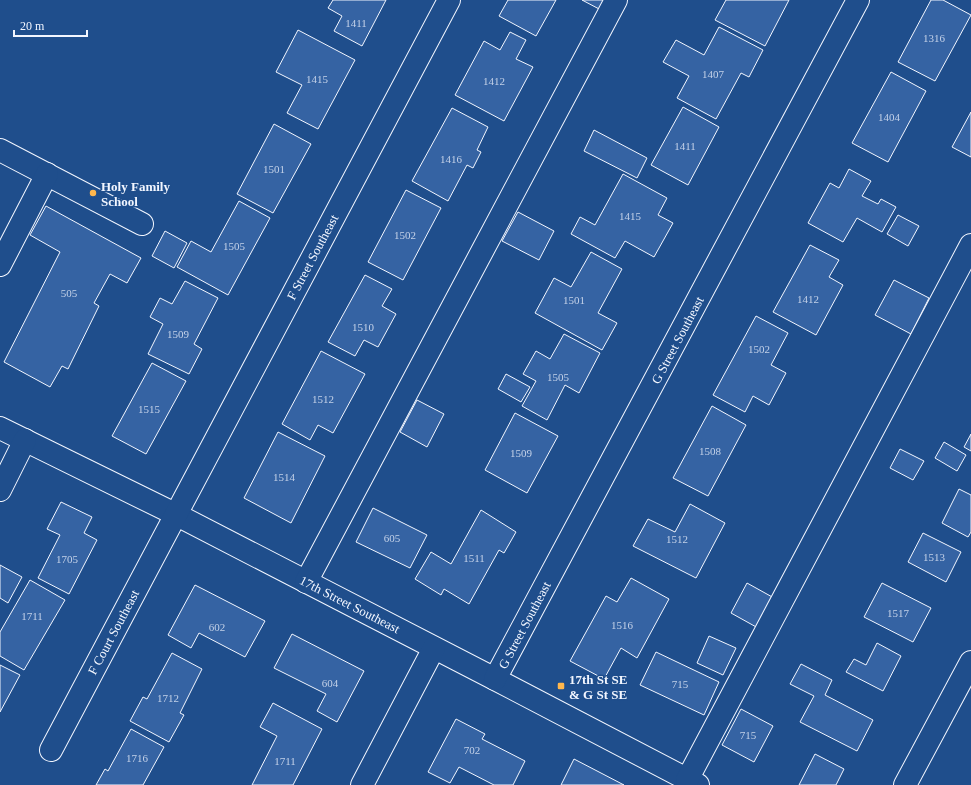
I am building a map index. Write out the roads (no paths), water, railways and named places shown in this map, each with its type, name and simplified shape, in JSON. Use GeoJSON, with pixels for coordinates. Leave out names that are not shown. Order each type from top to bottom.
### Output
{"type":"FeatureCollection","features":[{"type":"Feature","properties":{"kind":"street","name":"F Street Southeast"},"geometry":{"type":"LineString","coordinates":[[175,514],[448,0]]}},
{"type":"Feature","properties":{"kind":"street"},"geometry":{"type":"LineString","coordinates":[[306,582],[616,0]]}},
{"type":"Feature","properties":{"kind":"street","name":"G Street Southeast"},"geometry":{"type":"LineString","coordinates":[[495,679],[858,0]]}},
{"type":"Feature","properties":{"kind":"street"},"geometry":{"type":"LineString","coordinates":[[0,150],[142,224]]}},
{"type":"Feature","properties":{"kind":"street"},"geometry":{"type":"LineString","coordinates":[[0,265],[47,174]]}},
{"type":"Feature","properties":{"kind":"street"},"geometry":{"type":"LineString","coordinates":[[695,784],[971,245]]}},
{"type":"Feature","properties":{"kind":"street","name":"17th Street Southeast"},"geometry":{"type":"LineString","coordinates":[[0,428],[175,514],[695,784]]}},
{"type":"Feature","properties":{"kind":"street"},"geometry":{"type":"LineString","coordinates":[[0,490],[26,440]]}},
{"type":"Feature","properties":{"kind":"street","name":"F Court Southeast"},"geometry":{"type":"LineString","coordinates":[[51,750],[175,514]]}},
{"type":"Feature","properties":{"kind":"street"},"geometry":{"type":"LineString","coordinates":[[362,785],[434,648]]}},
{"type":"Feature","properties":{"kind":"street"},"geometry":{"type":"LineString","coordinates":[[905,785],[971,662]]}},
{"type":"Feature","properties":{"kind":"place","name":"Holy Family School"},"geometry":{"type":"Point","coordinates":[93,193]}},
{"type":"Feature","properties":{"kind":"place","name":"17th St SE & G St SE"},"geometry":{"type":"Point","coordinates":[561,686]}}]}
